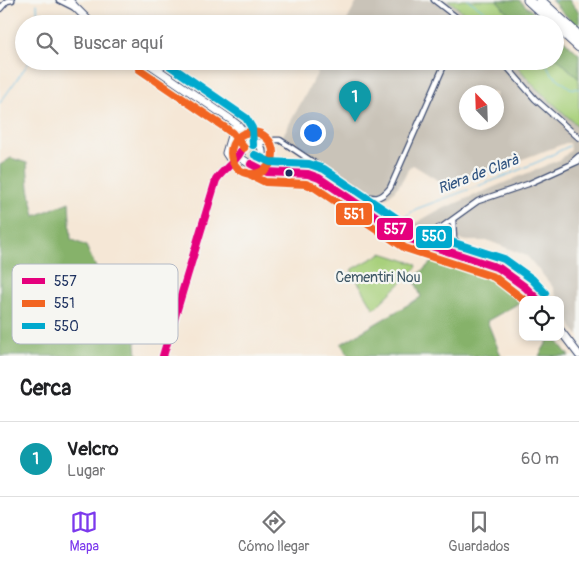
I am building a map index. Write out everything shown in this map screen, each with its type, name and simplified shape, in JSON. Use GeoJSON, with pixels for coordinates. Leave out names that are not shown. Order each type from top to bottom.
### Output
{"type":"FeatureCollection","features":[{"type":"Feature","properties":{"kind":"highway"},"geometry":{"type":"LineString","coordinates":[[528,0],[545,15]]}},
{"type":"Feature","properties":{"kind":"highway"},"geometry":{"type":"LineString","coordinates":[[540,0],[556,15]]}},
{"type":"Feature","properties":{"kind":"highway"},"geometry":{"type":"LineString","coordinates":[[564,22],[579,36]]}},
{"type":"Feature","properties":{"kind":"highway"},"geometry":{"type":"LineString","coordinates":[[564,33],[579,47]]}},
{"type":"Feature","properties":{"kind":"street"},"geometry":{"type":"LineString","coordinates":[[0,9],[7,1],[12,0]]}},
{"type":"Feature","properties":{"kind":"street"},"geometry":{"type":"LineString","coordinates":[[59,0],[75,8]]}},
{"type":"Feature","properties":{"kind":"street"},"geometry":{"type":"LineString","coordinates":[[69,0],[82,15]]}},
{"type":"Feature","properties":{"kind":"street"},"geometry":{"type":"LineString","coordinates":[[434,0],[454,15]]}},
{"type":"Feature","properties":{"kind":"street"},"geometry":{"type":"LineString","coordinates":[[158,70],[241,128],[263,153],[269,167],[278,172]]}},
{"type":"Feature","properties":{"kind":"street"},"geometry":{"type":"LineString","coordinates":[[178,304],[216,180],[242,148],[254,142],[280,140],[361,194],[374,199],[384,195],[390,188],[442,70]]}},
{"type":"Feature","properties":{"kind":"street"},"geometry":{"type":"LineString","coordinates":[[510,70],[535,99],[579,138]]}},
{"type":"Feature","properties":{"kind":"street"},"geometry":{"type":"LineString","coordinates":[[241,128],[241,157],[248,163],[258,162],[268,144],[275,140]]}},
{"type":"Feature","properties":{"kind":"street"},"geometry":{"type":"LineString","coordinates":[[241,128],[233,129],[226,153],[230,159],[248,163],[267,172],[308,174],[319,178],[397,232],[416,241],[500,268],[534,296]]}},
{"type":"Feature","properties":{"kind":"street"},"geometry":{"type":"LineString","coordinates":[[571,163],[579,156]]}},
{"type":"Feature","properties":{"kind":"street"},"geometry":{"type":"LineString","coordinates":[[416,241],[453,220],[478,201],[528,184],[579,161]]}},
{"type":"Feature","properties":{"kind":"street"},"geometry":{"type":"LineString","coordinates":[[453,220],[454,240],[473,254],[476,259]]}},
{"type":"Feature","properties":{"kind":"street"},"geometry":{"type":"LineString","coordinates":[[426,244],[433,240],[439,229]]}},
{"type":"Feature","properties":{"kind":"street"},"geometry":{"type":"LineString","coordinates":[[564,335],[579,355]]}},
{"type":"Feature","properties":{"kind":"street"},"geometry":{"type":"LineString","coordinates":[[162,356],[166,344]]}},
{"type":"Feature","properties":{"kind":"shaded area"},"geometry":{"type":"Polygon","coordinates":[[[358,0],[448,0],[467,15],[350,15],[358,0]]]}},
{"type":"Feature","properties":{"kind":"shaded area"},"geometry":{"type":"Polygon","coordinates":[[[319,70],[521,70],[535,87],[579,127],[579,336],[564,312],[564,296],[556,296],[552,286],[527,256],[489,241],[467,241],[415,232],[412,229],[414,224],[435,212],[561,159],[571,150],[570,143],[455,184],[444,184],[413,165],[400,184],[386,198],[370,204],[282,137],[319,70]]]}},
{"type":"Feature","properties":{"kind":"green space"},"geometry":{"type":"Polygon","coordinates":[[[448,0],[497,0],[511,15],[467,15],[448,0]]]}},
{"type":"Feature","properties":{"kind":"green space"},"geometry":{"type":"Polygon","coordinates":[[[497,0],[519,0],[536,15],[511,15],[497,0]]]}},
{"type":"Feature","properties":{"kind":"green space"},"geometry":{"type":"Polygon","coordinates":[[[551,0],[569,0],[579,12],[579,29],[551,0]]]}},
{"type":"Feature","properties":{"kind":"green space"},"geometry":{"type":"Polygon","coordinates":[[[564,40],[579,54],[579,79],[564,65],[564,40]]]}},
{"type":"Feature","properties":{"kind":"green space"},"geometry":{"type":"Polygon","coordinates":[[[564,65],[579,79],[579,127],[535,87],[521,70],[564,70],[564,65]]]}},
{"type":"Feature","properties":{"kind":"green space"},"geometry":{"type":"Polygon","coordinates":[[[251,146],[256,148],[258,153],[256,158],[251,160],[246,158],[244,153],[246,148],[251,146]]]}},
{"type":"Feature","properties":{"kind":"green space"},"geometry":{"type":"Polygon","coordinates":[[[11,158],[27,163],[29,188],[35,216],[69,202],[71,239],[86,246],[94,264],[12,264],[12,344],[136,344],[137,356],[0,356],[0,165],[11,158]]]}},
{"type":"Feature","properties":{"kind":"green space","name":"Cementiri Nou"},"geometry":{"type":"Polygon","coordinates":[[[382,253],[416,264],[417,267],[374,309],[351,270],[382,253]]]}},
{"type":"Feature","properties":{"kind":"green space"},"geometry":{"type":"Polygon","coordinates":[[[435,259],[494,275],[525,296],[519,296],[519,303],[487,321],[501,356],[349,356],[341,344],[421,297],[414,278],[435,259]]]}},
{"type":"Feature","properties":{"kind":"green space"},"geometry":{"type":"Polygon","coordinates":[[[548,341],[557,341],[569,356],[539,356],[548,341]]]}},
{"type":"Feature","properties":{"kind":"waterway"},"geometry":{"type":"LineString","coordinates":[[468,0],[491,15]]}},
{"type":"Feature","properties":{"kind":"waterway"},"geometry":{"type":"LineString","coordinates":[[37,4],[38,15]]}},
{"type":"Feature","properties":{"kind":"waterway"},"geometry":{"type":"LineString","coordinates":[[0,103],[24,70]]}},
{"type":"Feature","properties":{"kind":"waterway"},"geometry":{"type":"LineString","coordinates":[[550,70],[570,88],[579,89]]}},
{"type":"Feature","properties":{"kind":"waterway","name":"Riera de Clarà"},"geometry":{"type":"LineString","coordinates":[[396,223],[416,209],[505,176],[569,146]]}},
{"type":"Feature","properties":{"kind":"transit line","name":"551"},"geometry":{"type":"LineString","coordinates":[[140,70],[232,133],[244,148]]}},
{"type":"Feature","properties":{"kind":"transit line","name":"550"},"geometry":{"type":"LineString","coordinates":[[176,70],[246,118],[252,128],[253,145]]}},
{"type":"Feature","properties":{"kind":"transit line","name":"551"},"geometry":{"type":"LineString","coordinates":[[256,132],[264,135],[270,141],[273,153],[270,165],[264,171],[248,174],[240,171],[234,165],[231,149],[234,141],[240,135],[256,132]]}},
{"type":"Feature","properties":{"kind":"transit line","name":"557"},"geometry":{"type":"LineString","coordinates":[[178,306],[216,180],[241,151]]}},
{"type":"Feature","properties":{"kind":"transit line","name":"550"},"geometry":{"type":"LineString","coordinates":[[255,155],[270,162],[309,164],[324,169],[414,230],[504,259],[532,279],[545,293]]}},
{"type":"Feature","properties":{"kind":"transit line","name":"557"},"geometry":{"type":"LineString","coordinates":[[251,164],[267,172],[308,174],[319,178],[410,239],[499,268],[534,296]]}},
{"type":"Feature","properties":{"kind":"transit line","name":"551"},"geometry":{"type":"LineString","coordinates":[[247,173],[265,182],[306,184],[314,187],[405,248],[494,277],[519,296]]}},
{"type":"Feature","properties":{"kind":"transit line","name":"557"},"geometry":{"type":"LineString","coordinates":[[163,356],[167,344]]}},
{"type":"Feature","properties":{"kind":"place","name":"Velcro"},"geometry":{"type":"Point","coordinates":[355,122]}}]}
